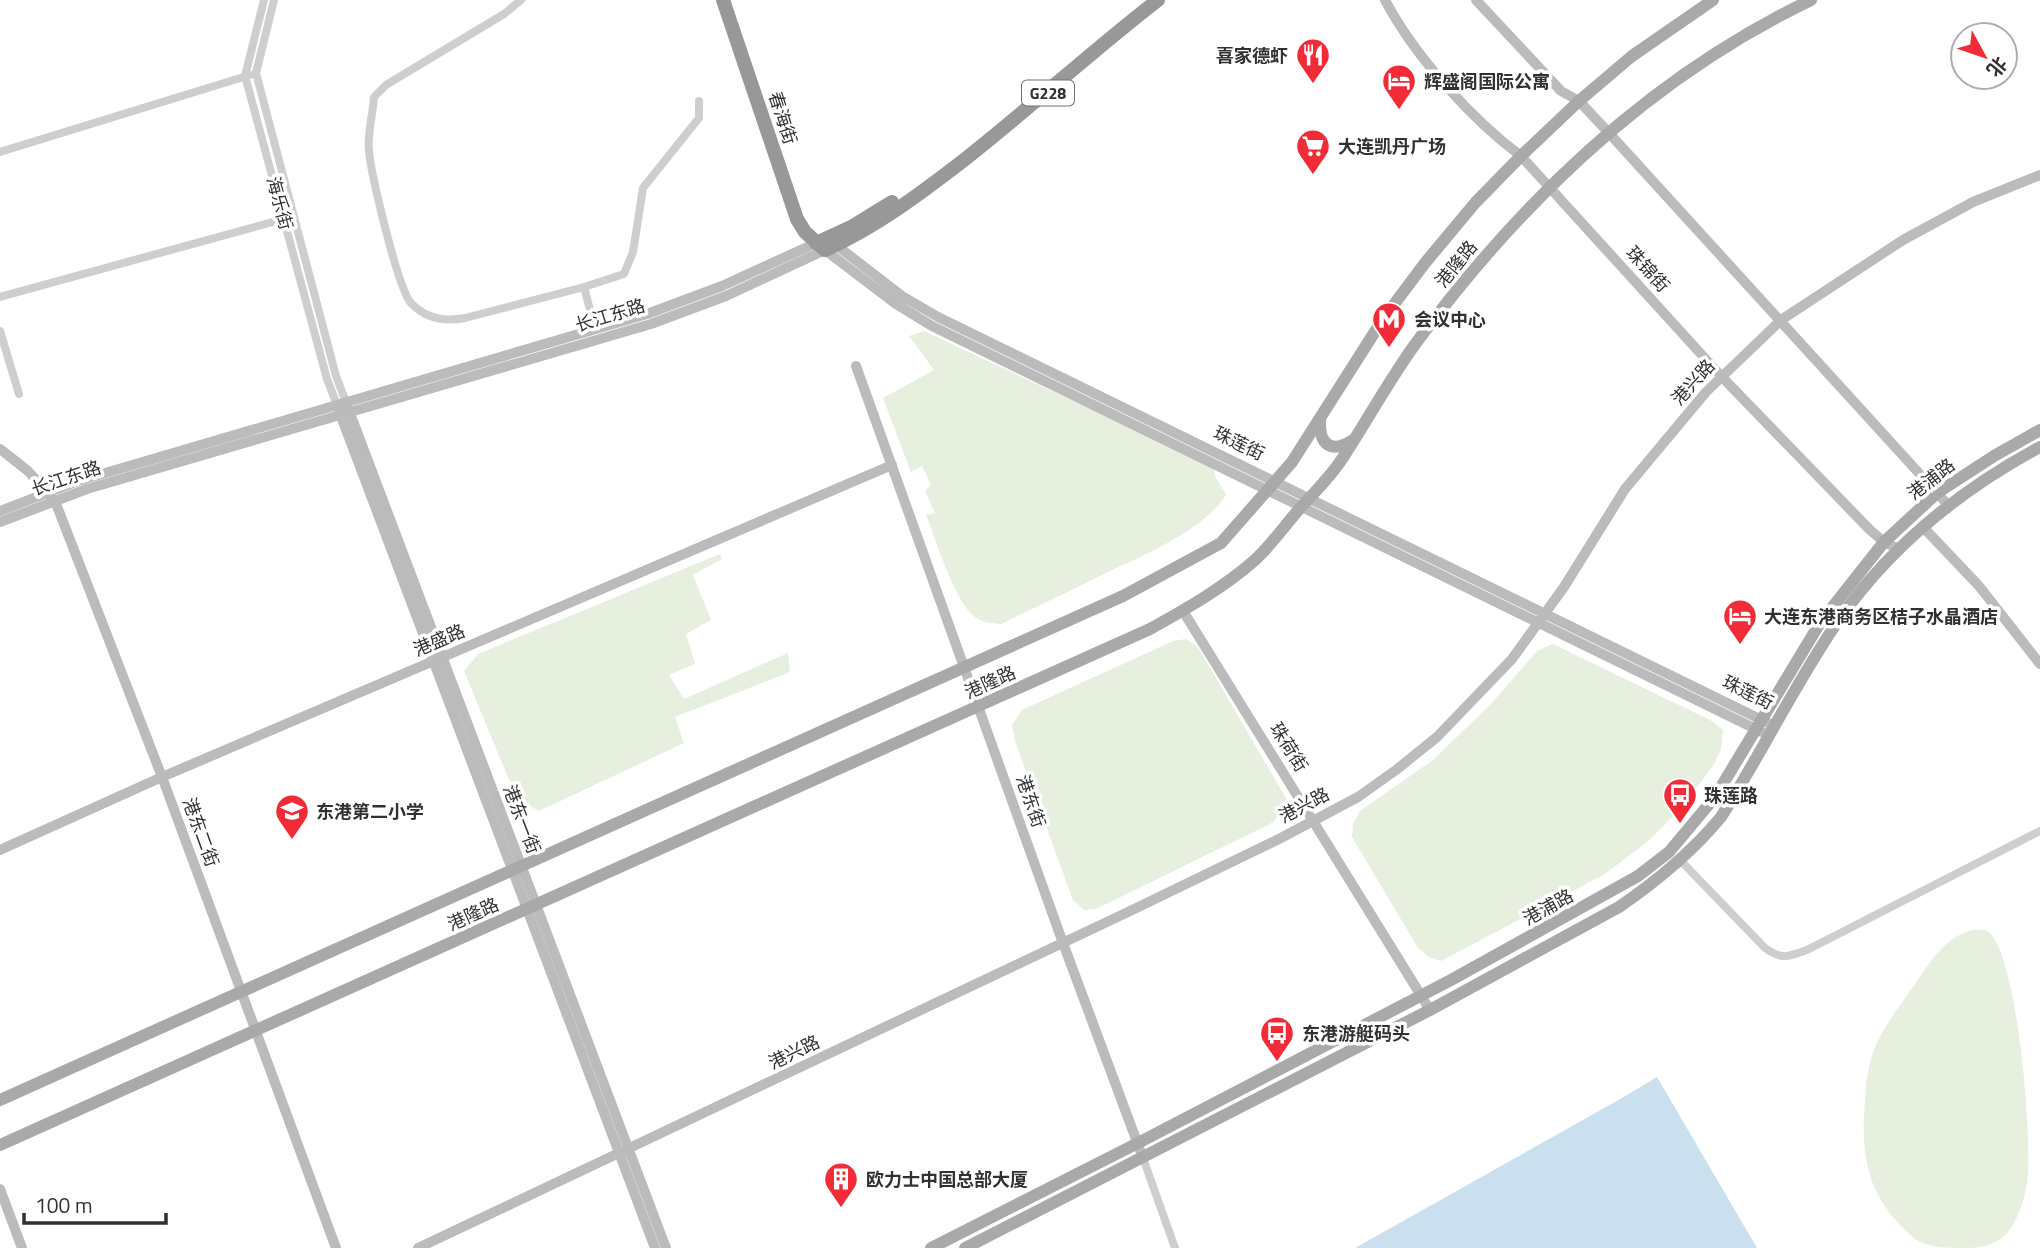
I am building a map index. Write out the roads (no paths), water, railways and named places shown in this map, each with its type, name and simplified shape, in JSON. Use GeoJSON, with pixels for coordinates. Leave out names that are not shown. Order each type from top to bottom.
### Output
{"type":"FeatureCollection","features":[{"type":"Feature","properties":{"kind":"highway","name":"春海街"},"geometry":{"type":"LineString","coordinates":[[723,0],[797,219],[805,232],[826,246]]}},
{"type":"Feature","properties":{"kind":"highway","name":"长江东路"},"geometry":{"type":"LineString","coordinates":[[826,246],[904,194],[1022,102],[1143,0]]}},
{"type":"Feature","properties":{"kind":"highway","name":"长江东路"},"geometry":{"type":"LineString","coordinates":[[826,246],[859,234],[910,202],[1028,110],[1158,0]]}},
{"type":"Feature","properties":{"kind":"main road","name":"珠锦街"},"geometry":{"type":"LineString","coordinates":[[1385,0],[1422,58],[1497,139],[1521,156],[1721,376],[1870,530],[1884,542],[1899,549]]}},
{"type":"Feature","properties":{"kind":"main road"},"geometry":{"type":"LineString","coordinates":[[1476,0],[1560,91],[1578,101],[1608,132],[1948,505]]}},
{"type":"Feature","properties":{"kind":"main road","name":"港隆路"},"geometry":{"type":"LineString","coordinates":[[0,1100],[1123,596],[1220,543],[1292,462],[1366,345],[1411,282],[1475,203],[1578,101],[1632,56],[1713,0]]}},
{"type":"Feature","properties":{"kind":"main road","name":"港隆路"},"geometry":{"type":"LineString","coordinates":[[0,1145],[1150,629],[1183,611],[1256,559],[1305,503],[1342,459],[1396,372],[1439,313],[1512,225],[1549,186],[1608,132],[1665,88],[1728,45],[1811,0]]}},
{"type":"Feature","properties":{"kind":"main road","name":"港兴路"},"geometry":{"type":"LineString","coordinates":[[418,1248],[1063,943],[1279,839],[1358,797],[1437,737],[1512,659],[1625,489],[1721,376],[1781,320],[1903,240],[1973,202],[2040,175]]}},
{"type":"Feature","properties":{"kind":"main road","name":"长江东路"},"geometry":{"type":"LineString","coordinates":[[0,511],[87,489],[685,301],[826,246]]}},
{"type":"Feature","properties":{"kind":"main road","name":"长江东路"},"geometry":{"type":"LineString","coordinates":[[343,409],[651,324],[726,296],[826,246]]}},
{"type":"Feature","properties":{"kind":"main road","name":"珠莲街"},"geometry":{"type":"LineString","coordinates":[[826,246],[896,304],[915,316],[1759,725],[1772,725],[1772,732]]}},
{"type":"Feature","properties":{"kind":"main road","name":"港东街"},"geometry":{"type":"LineString","coordinates":[[856,366],[1143,1158]]}},
{"type":"Feature","properties":{"kind":"main road","name":"港东一街"},"geometry":{"type":"LineString","coordinates":[[343,409],[624,1152],[666,1248]]}},
{"type":"Feature","properties":{"kind":"main road"},"geometry":{"type":"LineString","coordinates":[[1320,420],[1321,435],[1331,446],[1343,447],[1353,440]]}},
{"type":"Feature","properties":{"kind":"main road","name":"港浦路"},"geometry":{"type":"LineString","coordinates":[[931,1248],[1422,995],[1610,894],[1638,876],[1669,852],[1715,797],[1820,623],[1884,542],[1937,493],[2040,430]]}},
{"type":"Feature","properties":{"kind":"main road","name":"港浦路"},"geometry":{"type":"LineString","coordinates":[[965,1248],[1430,1010],[1619,907],[1646,888],[1703,838],[1721,817],[1837,624],[1899,549],[1975,485],[2040,447]]}},
{"type":"Feature","properties":{"kind":"main road","name":"港东二街"},"geometry":{"type":"LineString","coordinates":[[0,449],[28,471],[52,497],[162,777],[336,1248]]}},
{"type":"Feature","properties":{"kind":"main road","name":"港盛路"},"geometry":{"type":"LineString","coordinates":[[0,850],[162,777],[892,465]]}},
{"type":"Feature","properties":{"kind":"main road","name":"长江东路"},"geometry":{"type":"LineString","coordinates":[[0,522],[52,497]]}},
{"type":"Feature","properties":{"kind":"main road"},"geometry":{"type":"LineString","coordinates":[[1923,527],[1979,586],[2040,664]]}},
{"type":"Feature","properties":{"kind":"main road","name":"珠荷街"},"geometry":{"type":"LineString","coordinates":[[1183,611],[1430,1010]]}},
{"type":"Feature","properties":{"kind":"main road","name":"港东一街"},"geometry":{"type":"LineString","coordinates":[[624,1152],[655,1248]]}},
{"type":"Feature","properties":{"kind":"main road"},"geometry":{"type":"LineString","coordinates":[[0,1189],[22,1248]]}},
{"type":"Feature","properties":{"kind":"street","name":"海乐街"},"geometry":{"type":"LineString","coordinates":[[264,0],[246,76],[327,379],[343,409]]}},
{"type":"Feature","properties":{"kind":"street","name":"海乐街"},"geometry":{"type":"LineString","coordinates":[[274,0],[256,73],[343,409]]}},
{"type":"Feature","properties":{"kind":"street"},"geometry":{"type":"LineString","coordinates":[[521,0],[504,14],[386,85],[374,97],[369,150],[398,278],[410,302],[425,313],[445,322],[584,287],[624,274],[633,252],[643,188],[699,118],[699,102]]}},
{"type":"Feature","properties":{"kind":"street"},"geometry":{"type":"LineString","coordinates":[[0,152],[256,73]]}},
{"type":"Feature","properties":{"kind":"street"},"geometry":{"type":"LineString","coordinates":[[0,297],[294,216]]}},
{"type":"Feature","properties":{"kind":"street"},"geometry":{"type":"LineString","coordinates":[[584,287],[595,329]]}},
{"type":"Feature","properties":{"kind":"street"},"geometry":{"type":"LineString","coordinates":[[0,331],[19,394]]}},
{"type":"Feature","properties":{"kind":"street"},"geometry":{"type":"LineString","coordinates":[[1679,860],[1765,948],[1777,957],[1791,956],[2040,831]]}},
{"type":"Feature","properties":{"kind":"street","name":"港东街"},"geometry":{"type":"LineString","coordinates":[[1143,1158],[1175,1248]]}},
{"type":"Feature","properties":{"kind":"water"},"geometry":{"type":"Polygon","coordinates":[[[1657,1077],[1757,1248],[1355,1248],[1622,1098],[1657,1077]]]}},
{"type":"Feature","properties":{"kind":"place","name":"喜家德虾"},"geometry":{"type":"Point","coordinates":[1313,85]}},
{"type":"Feature","properties":{"kind":"place","name":"辉盛阁国际公寓"},"geometry":{"type":"Point","coordinates":[1399,111]}},
{"type":"Feature","properties":{"kind":"place","name":"大连凯丹广场"},"geometry":{"type":"Point","coordinates":[1313,176]}},
{"type":"Feature","properties":{"kind":"place","name":"会议中心"},"geometry":{"type":"Point","coordinates":[1389,349]}},
{"type":"Feature","properties":{"kind":"place","name":"大连东港商务区桔子水晶酒店"},"geometry":{"type":"Point","coordinates":[1740,646]}},
{"type":"Feature","properties":{"kind":"place","name":"珠莲路"},"geometry":{"type":"Point","coordinates":[1680,825]}},
{"type":"Feature","properties":{"kind":"place","name":"东港第二小学"},"geometry":{"type":"Point","coordinates":[292,841]}},
{"type":"Feature","properties":{"kind":"place","name":"东港游艇码头"},"geometry":{"type":"Point","coordinates":[1277,1063]}},
{"type":"Feature","properties":{"kind":"place","name":"欧力士中国总部大厦"},"geometry":{"type":"Point","coordinates":[841,1209]}}]}
